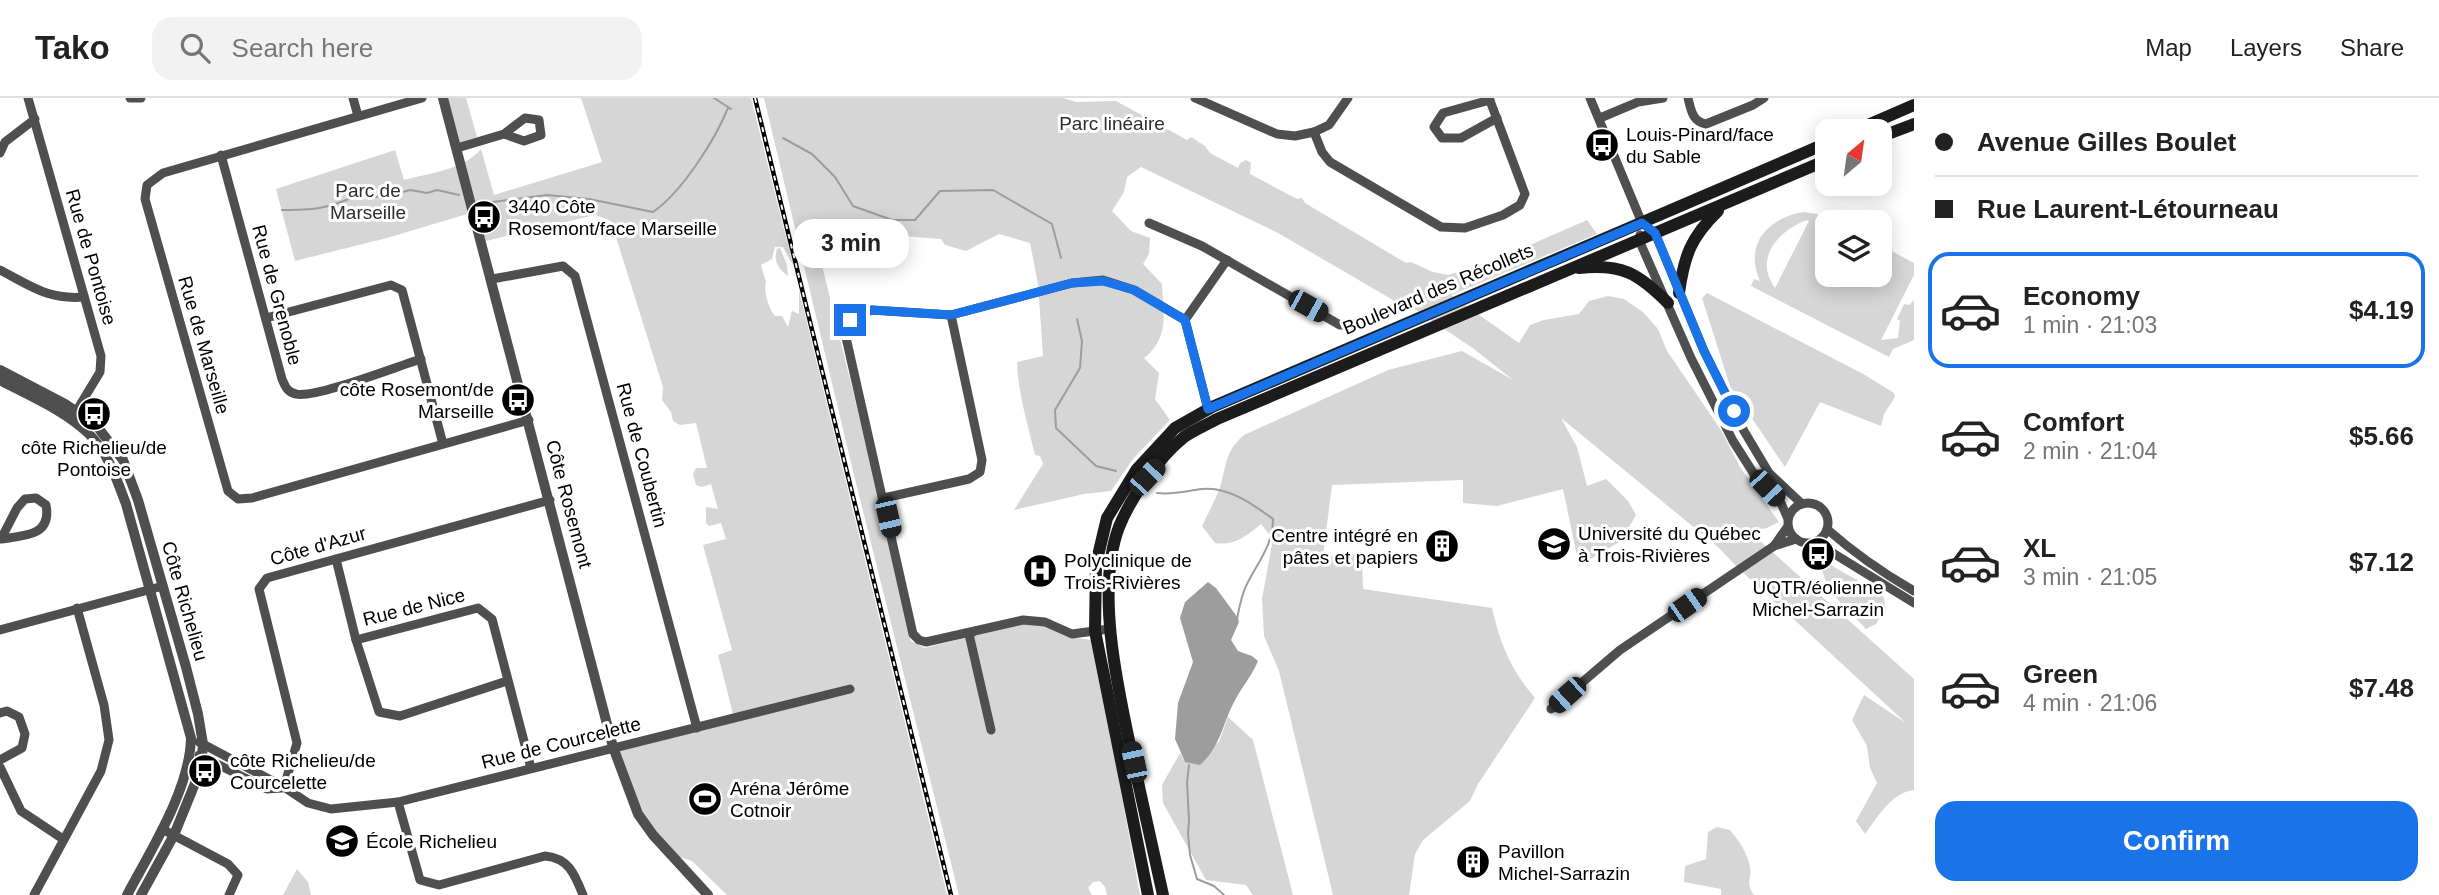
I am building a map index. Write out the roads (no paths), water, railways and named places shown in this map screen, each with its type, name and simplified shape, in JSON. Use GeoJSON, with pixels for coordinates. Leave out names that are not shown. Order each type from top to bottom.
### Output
{"type":"FeatureCollection","features":[{"type":"Feature","properties":{"kind":"main road"},"geometry":{"type":"LineString","coordinates":[[1882,119],[1914,105]]}},
{"type":"Feature","properties":{"kind":"main road"},"geometry":{"type":"LineString","coordinates":[[1892,132],[1914,124]]}},
{"type":"Feature","properties":{"kind":"main road","name":"Boulevard des Récollets"},"geometry":{"type":"LineString","coordinates":[[1148,895],[1095,631],[1096,564],[1107,518],[1137,469],[1175,428],[1208,409],[1815,148]]}},
{"type":"Feature","properties":{"kind":"main road","name":"Boulevard des Récollets"},"geometry":{"type":"LineString","coordinates":[[1163,895],[1122,709],[1109,629],[1110,565],[1118,530],[1131,500],[1147,477],[1184,438],[1217,419],[1815,165]]}},
{"type":"Feature","properties":{"kind":"main road"},"geometry":{"type":"LineString","coordinates":[[1679,293],[1683,265],[1697,233],[1729,203]]}},
{"type":"Feature","properties":{"kind":"main road"},"geometry":{"type":"LineString","coordinates":[[1562,271],[1605,266],[1623,269],[1646,281],[1668,303]]}},
{"type":"Feature","properties":{"kind":"street","name":"Rue de Pontoise"},"geometry":{"type":"LineString","coordinates":[[28,98],[101,356],[100,372],[74,415]]}},
{"type":"Feature","properties":{"kind":"street"},"geometry":{"type":"LineString","coordinates":[[130,98],[141,98]]}},
{"type":"Feature","properties":{"kind":"street"},"geometry":{"type":"LineString","coordinates":[[353,98],[358,116]]}},
{"type":"Feature","properties":{"kind":"street","name":"Rue de Marseille"},"geometry":{"type":"LineString","coordinates":[[422,98],[163,173],[147,184],[145,199],[228,491],[238,499],[251,498],[529,420]]}},
{"type":"Feature","properties":{"kind":"street","name":"Côte Rosemont"},"geometry":{"type":"LineString","coordinates":[[443,98],[613,747],[638,814],[653,835],[708,895]]}},
{"type":"Feature","properties":{"kind":"street"},"geometry":{"type":"LineString","coordinates":[[1195,98],[1277,134],[1296,136],[1329,125],[1348,98]]}},
{"type":"Feature","properties":{"kind":"street"},"geometry":{"type":"LineString","coordinates":[[1590,98],[1642,223],[1655,233],[1704,351],[1744,431],[1769,473],[1802,504]]}},
{"type":"Feature","properties":{"kind":"street"},"geometry":{"type":"LineString","coordinates":[[1600,118],[1638,102],[1663,98]]}},
{"type":"Feature","properties":{"kind":"street"},"geometry":{"type":"LineString","coordinates":[[1688,98],[1694,118],[1699,123],[1706,124],[1754,105],[1764,98]]}},
{"type":"Feature","properties":{"kind":"street"},"geometry":{"type":"LineString","coordinates":[[1314,132],[1322,152],[1331,162],[1441,227],[1465,228],[1503,215],[1520,205],[1525,194],[1497,118],[1490,99],[1443,113],[1434,127],[1442,138],[1461,138],[1497,118]]}},
{"type":"Feature","properties":{"kind":"street"},"geometry":{"type":"LineString","coordinates":[[0,153],[5,142],[35,119]]}},
{"type":"Feature","properties":{"kind":"street"},"geometry":{"type":"LineString","coordinates":[[457,148],[504,134]]}},
{"type":"Feature","properties":{"kind":"street","name":"Rue de Grenoble"},"geometry":{"type":"LineString","coordinates":[[221,155],[287,389],[298,395],[333,388],[421,359]]}},
{"type":"Feature","properties":{"kind":"street"},"geometry":{"type":"LineString","coordinates":[[1149,223],[1202,246],[1340,324],[1354,326]]}},
{"type":"Feature","properties":{"kind":"street"},"geometry":{"type":"LineString","coordinates":[[1642,223],[1639,240],[1691,358],[1733,441],[1754,474],[1781,503],[1788,522],[1796,539],[1803,543],[1815,542],[1825,534],[1828,523],[1824,511],[1813,504],[1802,504],[1793,510],[1788,522],[1774,546]]}},
{"type":"Feature","properties":{"kind":"street"},"geometry":{"type":"LineString","coordinates":[[1185,320],[1227,260]]}},
{"type":"Feature","properties":{"kind":"street","name":"Rue de Coubertin"},"geometry":{"type":"LineString","coordinates":[[492,279],[564,266],[575,276],[697,728]]}},
{"type":"Feature","properties":{"kind":"street"},"geometry":{"type":"LineString","coordinates":[[0,270],[44,293],[64,299],[84,297]]}},
{"type":"Feature","properties":{"kind":"street"},"geometry":{"type":"LineString","coordinates":[[1109,629],[1072,634],[1045,622],[1023,620],[926,642],[913,634],[845,333],[850,320],[872,310],[951,315],[1072,283],[1103,281],[1134,290],[1185,320],[1208,409]]}},
{"type":"Feature","properties":{"kind":"street"},"geometry":{"type":"LineString","coordinates":[[266,318],[391,285],[401,290],[443,444]]}},
{"type":"Feature","properties":{"kind":"street"},"geometry":{"type":"LineString","coordinates":[[884,498],[969,479],[980,472],[982,460],[951,315]]}},
{"type":"Feature","properties":{"kind":"street"},"geometry":{"type":"LineString","coordinates":[[1691,358],[1704,351]]}},
{"type":"Feature","properties":{"kind":"street","name":"Côte Richelieu"},"geometry":{"type":"LineString","coordinates":[[0,370],[74,415],[112,467],[151,589],[196,754],[198,776],[174,835],[141,895]]}},
{"type":"Feature","properties":{"kind":"street","name":"Côte Richelieu"},"geometry":{"type":"LineString","coordinates":[[0,380],[96,425],[123,460],[138,500],[198,714],[203,744],[185,773],[162,829],[127,895]]}},
{"type":"Feature","properties":{"kind":"street"},"geometry":{"type":"LineString","coordinates":[[1733,441],[1744,431]]}},
{"type":"Feature","properties":{"kind":"street"},"geometry":{"type":"LineString","coordinates":[[36,498],[46,505],[49,517],[47,525],[21,536],[0,539],[25,499],[36,498]]}},
{"type":"Feature","properties":{"kind":"street","name":"Côte d'Azur"},"geometry":{"type":"LineString","coordinates":[[284,788],[297,743],[259,589],[267,578],[550,500]]}},
{"type":"Feature","properties":{"kind":"street"},"geometry":{"type":"LineString","coordinates":[[1827,529],[1887,575],[1914,591]]}},
{"type":"Feature","properties":{"kind":"street"},"geometry":{"type":"LineString","coordinates":[[1551,709],[1620,650],[1774,546],[1796,539]]}},
{"type":"Feature","properties":{"kind":"street"},"geometry":{"type":"LineString","coordinates":[[1815,542],[1914,603]]}},
{"type":"Feature","properties":{"kind":"street"},"geometry":{"type":"LineString","coordinates":[[335,559],[356,640],[379,712],[400,716],[507,681]]}},
{"type":"Feature","properties":{"kind":"street"},"geometry":{"type":"LineString","coordinates":[[0,631],[163,586]]}},
{"type":"Feature","properties":{"kind":"street"},"geometry":{"type":"LineString","coordinates":[[34,895],[102,771],[109,740],[104,705],[77,608]]}},
{"type":"Feature","properties":{"kind":"street","name":"Rue de Nice"},"geometry":{"type":"LineString","coordinates":[[356,640],[478,608],[492,619],[531,768]]}},
{"type":"Feature","properties":{"kind":"street"},"geometry":{"type":"LineString","coordinates":[[973,632],[991,730]]}},
{"type":"Feature","properties":{"kind":"street","name":"Rue de Courcelette"},"geometry":{"type":"LineString","coordinates":[[191,738],[307,803],[331,809],[398,802],[850,689]]}},
{"type":"Feature","properties":{"kind":"street"},"geometry":{"type":"LineString","coordinates":[[0,713],[7,711],[19,717],[25,734],[22,748],[0,760]]}},
{"type":"Feature","properties":{"kind":"street","name":"Rue de Courcelette"},"geometry":{"type":"LineString","coordinates":[[196,754],[267,789],[284,788]]}},
{"type":"Feature","properties":{"kind":"street"},"geometry":{"type":"LineString","coordinates":[[0,767],[21,811],[64,839]]}},
{"type":"Feature","properties":{"kind":"street"},"geometry":{"type":"LineString","coordinates":[[398,802],[420,880],[439,885],[545,856],[557,857],[573,872],[583,895]]}},
{"type":"Feature","properties":{"kind":"street"},"geometry":{"type":"LineString","coordinates":[[162,829],[228,864],[238,875],[229,895]]}},
{"type":"Feature","properties":{"kind":"waterway"},"geometry":{"type":"LineString","coordinates":[[714,98],[731,109]]}},
{"type":"Feature","properties":{"kind":"waterway"},"geometry":{"type":"LineString","coordinates":[[485,203],[547,195],[589,199],[653,212],[686,179],[715,135],[728,108]]}},
{"type":"Feature","properties":{"kind":"waterway"},"geometry":{"type":"LineString","coordinates":[[783,138],[812,154],[835,177],[853,206],[892,220],[915,220],[940,191],[993,190],[1052,224],[1061,258]]}},
{"type":"Feature","properties":{"kind":"waterway"},"geometry":{"type":"LineString","coordinates":[[282,210],[322,207],[368,193],[374,197],[410,190],[427,193],[437,190],[459,195]]}},
{"type":"Feature","properties":{"kind":"waterway"},"geometry":{"type":"LineString","coordinates":[[1077,319],[1082,341],[1080,368],[1055,410],[1056,428],[1096,466],[1116,471]]}},
{"type":"Feature","properties":{"kind":"waterway"},"geometry":{"type":"LineString","coordinates":[[1157,493],[1221,490],[1258,508],[1273,519],[1270,538],[1244,590],[1237,619]]}},
{"type":"Feature","properties":{"kind":"waterway"},"geometry":{"type":"LineString","coordinates":[[1189,765],[1187,782],[1190,855],[1197,879],[1214,886],[1224,895]]}},
{"type":"Feature","properties":{"kind":"railway"},"geometry":{"type":"LineString","coordinates":[[755,98],[951,895]]}},
{"type":"Feature","properties":{"kind":"place","name":"Louis-Pinard/face du Sable"},"geometry":{"type":"Point","coordinates":[1602,145]}},
{"type":"Feature","properties":{"kind":"place","name":"3440 Côte Rosemont/face Marseille"},"geometry":{"type":"Point","coordinates":[484,217]}},
{"type":"Feature","properties":{"kind":"place","name":"côte Rosemont/de Marseille"},"geometry":{"type":"Point","coordinates":[518,400]}},
{"type":"Feature","properties":{"kind":"place","name":"côte Richelieu/de Pontoise"},"geometry":{"type":"Point","coordinates":[94,414]}},
{"type":"Feature","properties":{"kind":"place","name":"Université du Québec à Trois-Rivières"},"geometry":{"type":"Point","coordinates":[1554,544]}},
{"type":"Feature","properties":{"kind":"place","name":"Centre intégré en pâtes et papiers"},"geometry":{"type":"Point","coordinates":[1442,546]}},
{"type":"Feature","properties":{"kind":"place","name":"UQTR/éolienne Michel-Sarrazin"},"geometry":{"type":"Point","coordinates":[1818,554]}},
{"type":"Feature","properties":{"kind":"place","name":"Polyclinique de Trois-Rivières"},"geometry":{"type":"Point","coordinates":[1040,571]}},
{"type":"Feature","properties":{"kind":"place","name":"côte Richelieu/de Courcelette"},"geometry":{"type":"Point","coordinates":[205,771]}},
{"type":"Feature","properties":{"kind":"place","name":"Aréna Jérôme Cotnoir"},"geometry":{"type":"Point","coordinates":[705,799]}},
{"type":"Feature","properties":{"kind":"place","name":"École Richelieu"},"geometry":{"type":"Point","coordinates":[342,841]}},
{"type":"Feature","properties":{"kind":"place","name":"Pavillon Michel-Sarrazin"},"geometry":{"type":"Point","coordinates":[1473,862]}},
{"type":"Feature","properties":{"kind":"park label","name":"Parc linéaire"},"geometry":{"type":"Point","coordinates":[1112,123]}},
{"type":"Feature","properties":{"kind":"park label","name":"Parc de Marseille"},"geometry":{"type":"Point","coordinates":[368,201]}}]}
